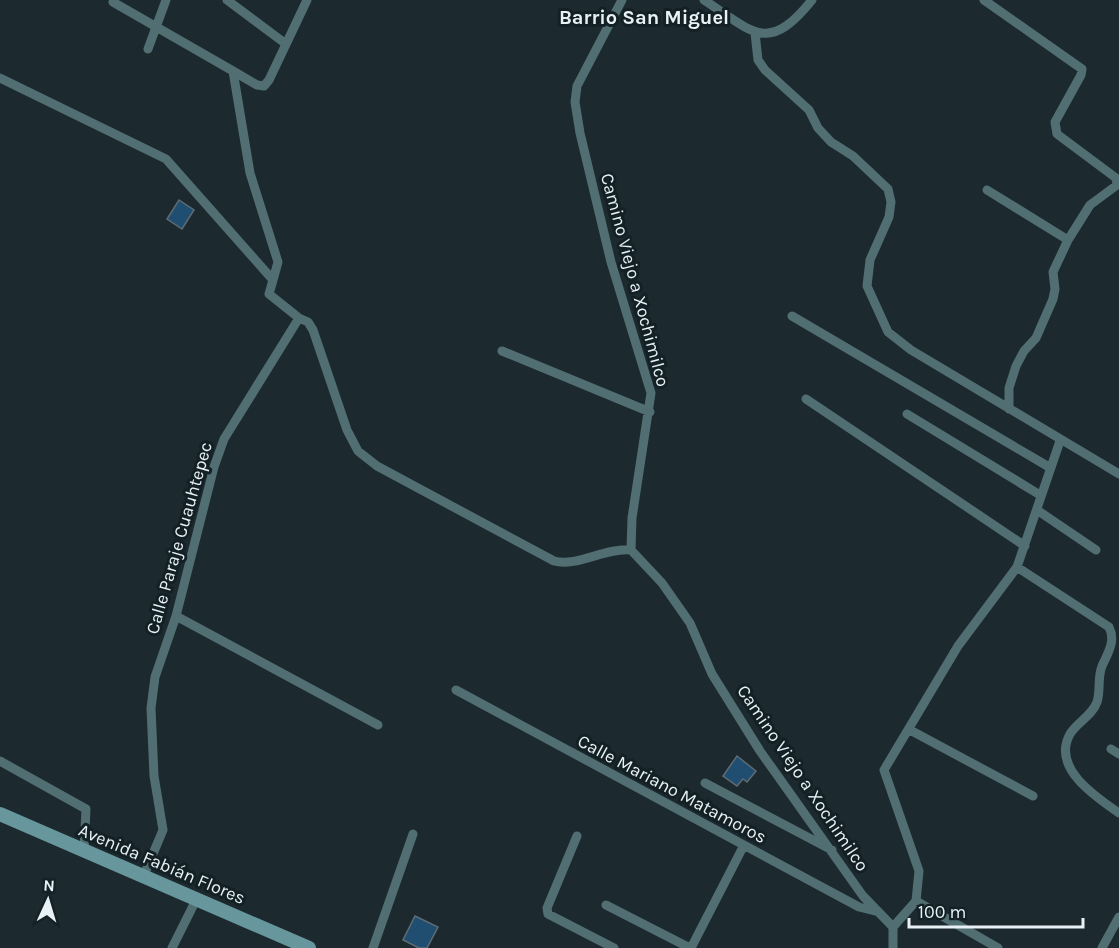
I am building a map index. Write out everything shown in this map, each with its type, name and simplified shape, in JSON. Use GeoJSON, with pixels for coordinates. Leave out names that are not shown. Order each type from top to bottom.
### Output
{"type":"FeatureCollection","features":[{"type":"Feature","properties":{"kind":"main road","name":"Avenida Fabián Flores"},"geometry":{"type":"LineString","coordinates":[[0,814],[309,948]]}},
{"type":"Feature","properties":{"kind":"street"},"geometry":{"type":"LineString","coordinates":[[148,49],[158,27],[166,0]]}},
{"type":"Feature","properties":{"kind":"street"},"geometry":{"type":"LineString","coordinates":[[227,0],[286,44]]}},
{"type":"Feature","properties":{"kind":"street"},"geometry":{"type":"LineString","coordinates":[[113,2],[257,85],[264,86],[269,81],[307,0]]}},
{"type":"Feature","properties":{"kind":"street","name":"Camino Viejo a Xochimilco"},"geometry":{"type":"LineString","coordinates":[[622,0],[577,86],[575,102],[580,133],[611,262],[651,393],[650,412],[632,518],[631,550],[662,583],[690,623],[712,674],[760,751],[875,911],[894,927]]}},
{"type":"Feature","properties":{"kind":"street"},"geometry":{"type":"LineString","coordinates":[[704,0],[755,33],[768,34],[781,30],[795,21],[812,0]]}},
{"type":"Feature","properties":{"kind":"street"},"geometry":{"type":"LineString","coordinates":[[984,0],[1082,69],[1081,75],[1055,122],[1055,129],[1057,134],[1116,178],[1114,194],[1090,205],[1068,240],[1053,272],[1053,299],[1036,338],[1024,351],[1016,366],[1009,388],[1009,409]]}},
{"type":"Feature","properties":{"kind":"street"},"geometry":{"type":"LineString","coordinates":[[755,33],[758,60],[765,70],[809,110],[818,128],[831,142],[853,156],[888,189],[891,202],[889,217],[870,260],[867,273],[867,286],[888,332],[911,350],[1060,441],[1119,474]]}},
{"type":"Feature","properties":{"kind":"street"},"geometry":{"type":"LineString","coordinates":[[233,71],[250,173],[279,262],[269,294],[299,318],[308,322],[313,330],[347,430],[358,451],[377,466],[554,561],[565,564],[606,551],[631,550]]}},
{"type":"Feature","properties":{"kind":"street"},"geometry":{"type":"LineString","coordinates":[[0,78],[166,159],[273,280]]}},
{"type":"Feature","properties":{"kind":"street"},"geometry":{"type":"LineString","coordinates":[[987,190],[1068,240]]}},
{"type":"Feature","properties":{"kind":"street"},"geometry":{"type":"LineString","coordinates":[[792,316],[1049,467]]}},
{"type":"Feature","properties":{"kind":"street","name":"Calle Paraje Cuauhtepec"},"geometry":{"type":"LineString","coordinates":[[144,875],[163,830],[154,776],[151,708],[155,677],[176,616],[214,466],[224,439],[299,318]]}},
{"type":"Feature","properties":{"kind":"street"},"geometry":{"type":"LineString","coordinates":[[502,351],[650,412]]}},
{"type":"Feature","properties":{"kind":"street"},"geometry":{"type":"LineString","coordinates":[[806,399],[1025,546]]}},
{"type":"Feature","properties":{"kind":"street"},"geometry":{"type":"LineString","coordinates":[[908,414],[1040,495]]}},
{"type":"Feature","properties":{"kind":"street"},"geometry":{"type":"LineString","coordinates":[[893,948],[894,927],[916,900],[919,871],[884,775],[886,765],[910,730],[958,646],[1017,567],[1049,467],[1060,441]]}},
{"type":"Feature","properties":{"kind":"street"},"geometry":{"type":"LineString","coordinates":[[1037,510],[1096,550]]}},
{"type":"Feature","properties":{"kind":"street"},"geometry":{"type":"LineString","coordinates":[[1017,567],[1109,627],[1112,634],[1112,642],[1098,676],[1097,701],[1070,734],[1067,756],[1075,775],[1093,794],[1119,813]]}},
{"type":"Feature","properties":{"kind":"street"},"geometry":{"type":"LineString","coordinates":[[176,616],[378,725]]}},
{"type":"Feature","properties":{"kind":"street","name":"Calle Mariano Matamoros"},"geometry":{"type":"LineString","coordinates":[[456,690],[743,847],[859,907],[875,911]]}},
{"type":"Feature","properties":{"kind":"street"},"geometry":{"type":"LineString","coordinates":[[910,730],[1033,796]]}},
{"type":"Feature","properties":{"kind":"street"},"geometry":{"type":"LineString","coordinates":[[0,761],[86,809],[84,850]]}},
{"type":"Feature","properties":{"kind":"street"},"geometry":{"type":"LineString","coordinates":[[705,783],[834,851]]}},
{"type":"Feature","properties":{"kind":"street"},"geometry":{"type":"LineString","coordinates":[[373,948],[413,834]]}},
{"type":"Feature","properties":{"kind":"street"},"geometry":{"type":"LineString","coordinates":[[577,836],[547,908],[548,914],[614,948]]}},
{"type":"Feature","properties":{"kind":"street"},"geometry":{"type":"LineString","coordinates":[[606,905],[690,948],[743,847]]}},
{"type":"Feature","properties":{"kind":"street"},"geometry":{"type":"LineString","coordinates":[[172,948],[197,898]]}},
{"type":"Feature","properties":{"kind":"street"},"geometry":{"type":"LineString","coordinates":[[916,900],[998,948]]}},
{"type":"Feature","properties":{"kind":"street"},"geometry":{"type":"LineString","coordinates":[[1102,948],[1119,917]]}},
{"type":"Feature","properties":{"kind":"building"},"geometry":{"type":"Polygon","coordinates":[[[179,200],[194,210],[182,229],[167,219],[179,200]]]}},
{"type":"Feature","properties":{"kind":"building"},"geometry":{"type":"Polygon","coordinates":[[[737,756],[756,771],[747,782],[743,779],[737,786],[723,776],[737,756]]]}},
{"type":"Feature","properties":{"kind":"building"},"geometry":{"type":"Polygon","coordinates":[[[415,916],[438,927],[427,948],[419,948],[403,940],[415,916]]]}},
{"type":"Feature","properties":{"kind":"district","name":"Barrio San Miguel"},"geometry":{"type":"Point","coordinates":[644,17]}}]}
